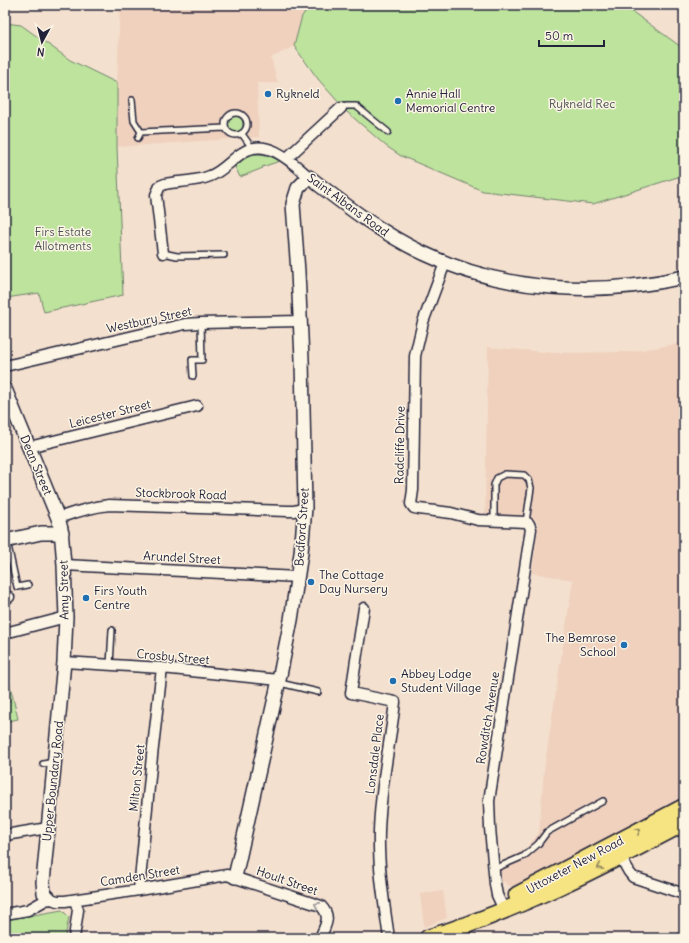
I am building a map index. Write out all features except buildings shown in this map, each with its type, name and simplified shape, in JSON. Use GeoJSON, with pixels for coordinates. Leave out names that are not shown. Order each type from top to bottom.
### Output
{"type":"FeatureCollection","features":[{"type":"Feature","properties":{"kind":"main road","name":"Uttoxeter New Road"},"geometry":{"type":"LineString","coordinates":[[617,851],[684,807]]}},
{"type":"Feature","properties":{"kind":"main road","name":"Uttoxeter New Road"},"geometry":{"type":"LineString","coordinates":[[428,938],[463,931],[502,907],[617,851],[684,823]]}},
{"type":"Feature","properties":{"kind":"street"},"geometry":{"type":"LineString","coordinates":[[287,158],[340,108]]}},
{"type":"Feature","properties":{"kind":"street"},"geometry":{"type":"LineString","coordinates":[[163,253],[156,195],[160,186],[164,184],[196,180],[209,176],[220,171],[241,153],[252,148]]}},
{"type":"Feature","properties":{"kind":"street","name":"Saint Albans Road"},"geometry":{"type":"LineString","coordinates":[[252,148],[268,149],[277,152],[287,158],[309,177],[363,218],[400,241],[445,263],[464,270],[532,286],[561,289],[593,289],[625,286],[684,277]]}},
{"type":"Feature","properties":{"kind":"street","name":"Bedford Street"},"geometry":{"type":"LineString","coordinates":[[235,877],[279,681],[298,577],[305,508],[301,321],[294,204],[298,188],[309,177]]}},
{"type":"Feature","properties":{"kind":"street","name":"Radcliffe Drive"},"geometry":{"type":"LineString","coordinates":[[445,263],[423,322],[415,356],[413,490],[411,504],[419,509],[451,513],[478,520],[494,520],[529,526]]}},
{"type":"Feature","properties":{"kind":"street","name":"Westbury Street"},"geometry":{"type":"LineString","coordinates":[[5,366],[185,324],[301,321]]}},
{"type":"Feature","properties":{"kind":"street","name":"Dean Street"},"geometry":{"type":"LineString","coordinates":[[5,389],[58,518]]}},
{"type":"Feature","properties":{"kind":"street","name":"Leicester Street"},"geometry":{"type":"LineString","coordinates":[[29,447],[197,406]]}},
{"type":"Feature","properties":{"kind":"street","name":"Stockbrook Road"},"geometry":{"type":"LineString","coordinates":[[58,518],[96,506],[109,505],[288,511],[305,508]]}},
{"type":"Feature","properties":{"kind":"street","name":"Amy Street"},"geometry":{"type":"LineString","coordinates":[[58,518],[62,533],[64,565],[66,617],[64,662]]}},
{"type":"Feature","properties":{"kind":"street","name":"Rowditch Avenue"},"geometry":{"type":"LineString","coordinates":[[502,907],[495,889],[489,797],[529,526]]}},
{"type":"Feature","properties":{"kind":"street"},"geometry":{"type":"LineString","coordinates":[[6,541],[41,534],[62,533]]}},
{"type":"Feature","properties":{"kind":"street","name":"Arundel Street"},"geometry":{"type":"LineString","coordinates":[[64,565],[298,577]]}},
{"type":"Feature","properties":{"kind":"street","name":"Lonsdale Place"},"geometry":{"type":"LineString","coordinates":[[364,608],[352,693],[395,702],[379,833],[381,869],[389,938]]}},
{"type":"Feature","properties":{"kind":"street"},"geometry":{"type":"LineString","coordinates":[[5,633],[66,617]]}},
{"type":"Feature","properties":{"kind":"street","name":"Crosby Street"},"geometry":{"type":"LineString","coordinates":[[64,662],[162,668],[279,681]]}},
{"type":"Feature","properties":{"kind":"street","name":"Upper Boundary Road"},"geometry":{"type":"LineString","coordinates":[[49,898],[44,893],[43,882],[48,828],[49,763],[64,662]]}},
{"type":"Feature","properties":{"kind":"street","name":"Milton Street"},"geometry":{"type":"LineString","coordinates":[[139,890],[162,668]]}},
{"type":"Feature","properties":{"kind":"street"},"geometry":{"type":"LineString","coordinates":[[5,834],[48,828]]}},
{"type":"Feature","properties":{"kind":"street"},"geometry":{"type":"LineString","coordinates":[[617,851],[633,877],[684,894]]}},
{"type":"Feature","properties":{"kind":"street","name":"Camden Street"},"geometry":{"type":"LineString","coordinates":[[49,898],[57,901],[75,900],[227,875],[235,877]]}},
{"type":"Feature","properties":{"kind":"street","name":"Hoult Street"},"geometry":{"type":"LineString","coordinates":[[235,877],[321,906],[326,912],[327,918],[320,938]]}},
{"type":"Feature","properties":{"kind":"street"},"geometry":{"type":"LineString","coordinates":[[5,914],[28,910],[49,898]]}},
{"type":"Feature","properties":{"kind":"street"},"geometry":{"type":"LineString","coordinates":[[74,938],[78,910],[75,900]]}},
{"type":"Feature","properties":{"kind":"lane"},"geometry":{"type":"LineString","coordinates":[[132,100],[134,121],[141,132]]}},
{"type":"Feature","properties":{"kind":"lane"},"geometry":{"type":"LineString","coordinates":[[340,108],[346,106],[356,106],[388,132]]}},
{"type":"Feature","properties":{"kind":"lane"},"geometry":{"type":"LineString","coordinates":[[237,113],[244,116],[247,124],[245,131],[242,134],[235,136],[232,135],[225,128],[225,120],[230,114],[237,113]]}},
{"type":"Feature","properties":{"kind":"lane"},"geometry":{"type":"LineString","coordinates":[[141,132],[225,128]]}},
{"type":"Feature","properties":{"kind":"lane"},"geometry":{"type":"LineString","coordinates":[[138,138],[141,132]]}},
{"type":"Feature","properties":{"kind":"lane"},"geometry":{"type":"LineString","coordinates":[[242,134],[252,148]]}},
{"type":"Feature","properties":{"kind":"lane"},"geometry":{"type":"LineString","coordinates":[[163,253],[177,256],[224,255]]}},
{"type":"Feature","properties":{"kind":"lane"},"geometry":{"type":"LineString","coordinates":[[193,376],[192,360],[202,360],[201,323]]}},
{"type":"Feature","properties":{"kind":"lane"},"geometry":{"type":"LineString","coordinates":[[494,520],[494,485],[497,478],[505,474],[524,475],[529,480],[531,488],[529,526]]}},
{"type":"Feature","properties":{"kind":"lane"},"geometry":{"type":"LineString","coordinates":[[6,541],[17,588],[28,585]]}},
{"type":"Feature","properties":{"kind":"lane"},"geometry":{"type":"LineString","coordinates":[[110,665],[112,630]]}},
{"type":"Feature","properties":{"kind":"lane"},"geometry":{"type":"LineString","coordinates":[[279,681],[318,692]]}},
{"type":"Feature","properties":{"kind":"lane"},"geometry":{"type":"LineString","coordinates":[[494,869],[524,856],[538,844],[547,832],[603,801]]}},
{"type":"Feature","properties":{"kind":"shaded area"},"geometry":{"type":"Polygon","coordinates":[[[120,5],[311,5],[302,16],[294,46],[271,58],[278,83],[257,83],[259,137],[117,147],[117,83],[120,5]]]}},
{"type":"Feature","properties":{"kind":"shaded area","name":"The Bemrose School"},"geometry":{"type":"Polygon","coordinates":[[[684,343],[684,798],[514,889],[501,880],[499,863],[525,850],[539,833],[544,770],[573,580],[532,573],[538,530],[537,521],[529,515],[485,515],[488,347],[554,353],[629,352],[684,343]]]}},
{"type":"Feature","properties":{"kind":"shaded area"},"geometry":{"type":"Polygon","coordinates":[[[443,891],[447,918],[424,927],[420,894],[443,891]]]}},
{"type":"Feature","properties":{"kind":"green space","name":"Rykneld Rec"},"geometry":{"type":"Polygon","coordinates":[[[311,5],[623,5],[684,49],[684,175],[593,204],[483,191],[401,156],[386,146],[347,112],[318,79],[294,46],[302,16],[311,5]]]}},
{"type":"Feature","properties":{"kind":"green space","name":"Firs Estate Allotments"},"geometry":{"type":"Polygon","coordinates":[[[5,23],[21,25],[70,60],[117,83],[117,147],[123,295],[44,312],[39,293],[6,298],[5,23]]]}},
{"type":"Feature","properties":{"kind":"green space"},"geometry":{"type":"Polygon","coordinates":[[[235,116],[242,121],[243,124],[238,131],[235,132],[228,127],[227,124],[232,117],[235,116]]]}},
{"type":"Feature","properties":{"kind":"green space"},"geometry":{"type":"Polygon","coordinates":[[[261,154],[280,161],[240,177],[235,167],[247,156],[261,154]]]}},
{"type":"Feature","properties":{"kind":"green space"},"geometry":{"type":"Polygon","coordinates":[[[9,681],[18,719],[5,722],[5,704],[10,702],[5,682],[9,681]]]}},
{"type":"Feature","properties":{"kind":"green space"},"geometry":{"type":"Polygon","coordinates":[[[62,910],[69,917],[65,938],[5,938],[5,920],[62,910]]]}},
{"type":"Feature","properties":{"kind":"place","name":"Rykneld"},"geometry":{"type":"Point","coordinates":[268,94]}},
{"type":"Feature","properties":{"kind":"place","name":"Annie Hall Memorial Centre"},"geometry":{"type":"Point","coordinates":[398,101]}},
{"type":"Feature","properties":{"kind":"place","name":"The Cottage Day Nursery"},"geometry":{"type":"Point","coordinates":[311,582]}},
{"type":"Feature","properties":{"kind":"place","name":"Firs Youth Centre"},"geometry":{"type":"Point","coordinates":[86,598]}},
{"type":"Feature","properties":{"kind":"place","name":"The Bemrose School"},"geometry":{"type":"Point","coordinates":[624,645]}},
{"type":"Feature","properties":{"kind":"place","name":"Abbey Lodge Student Village"},"geometry":{"type":"Point","coordinates":[393,681]}}]}
